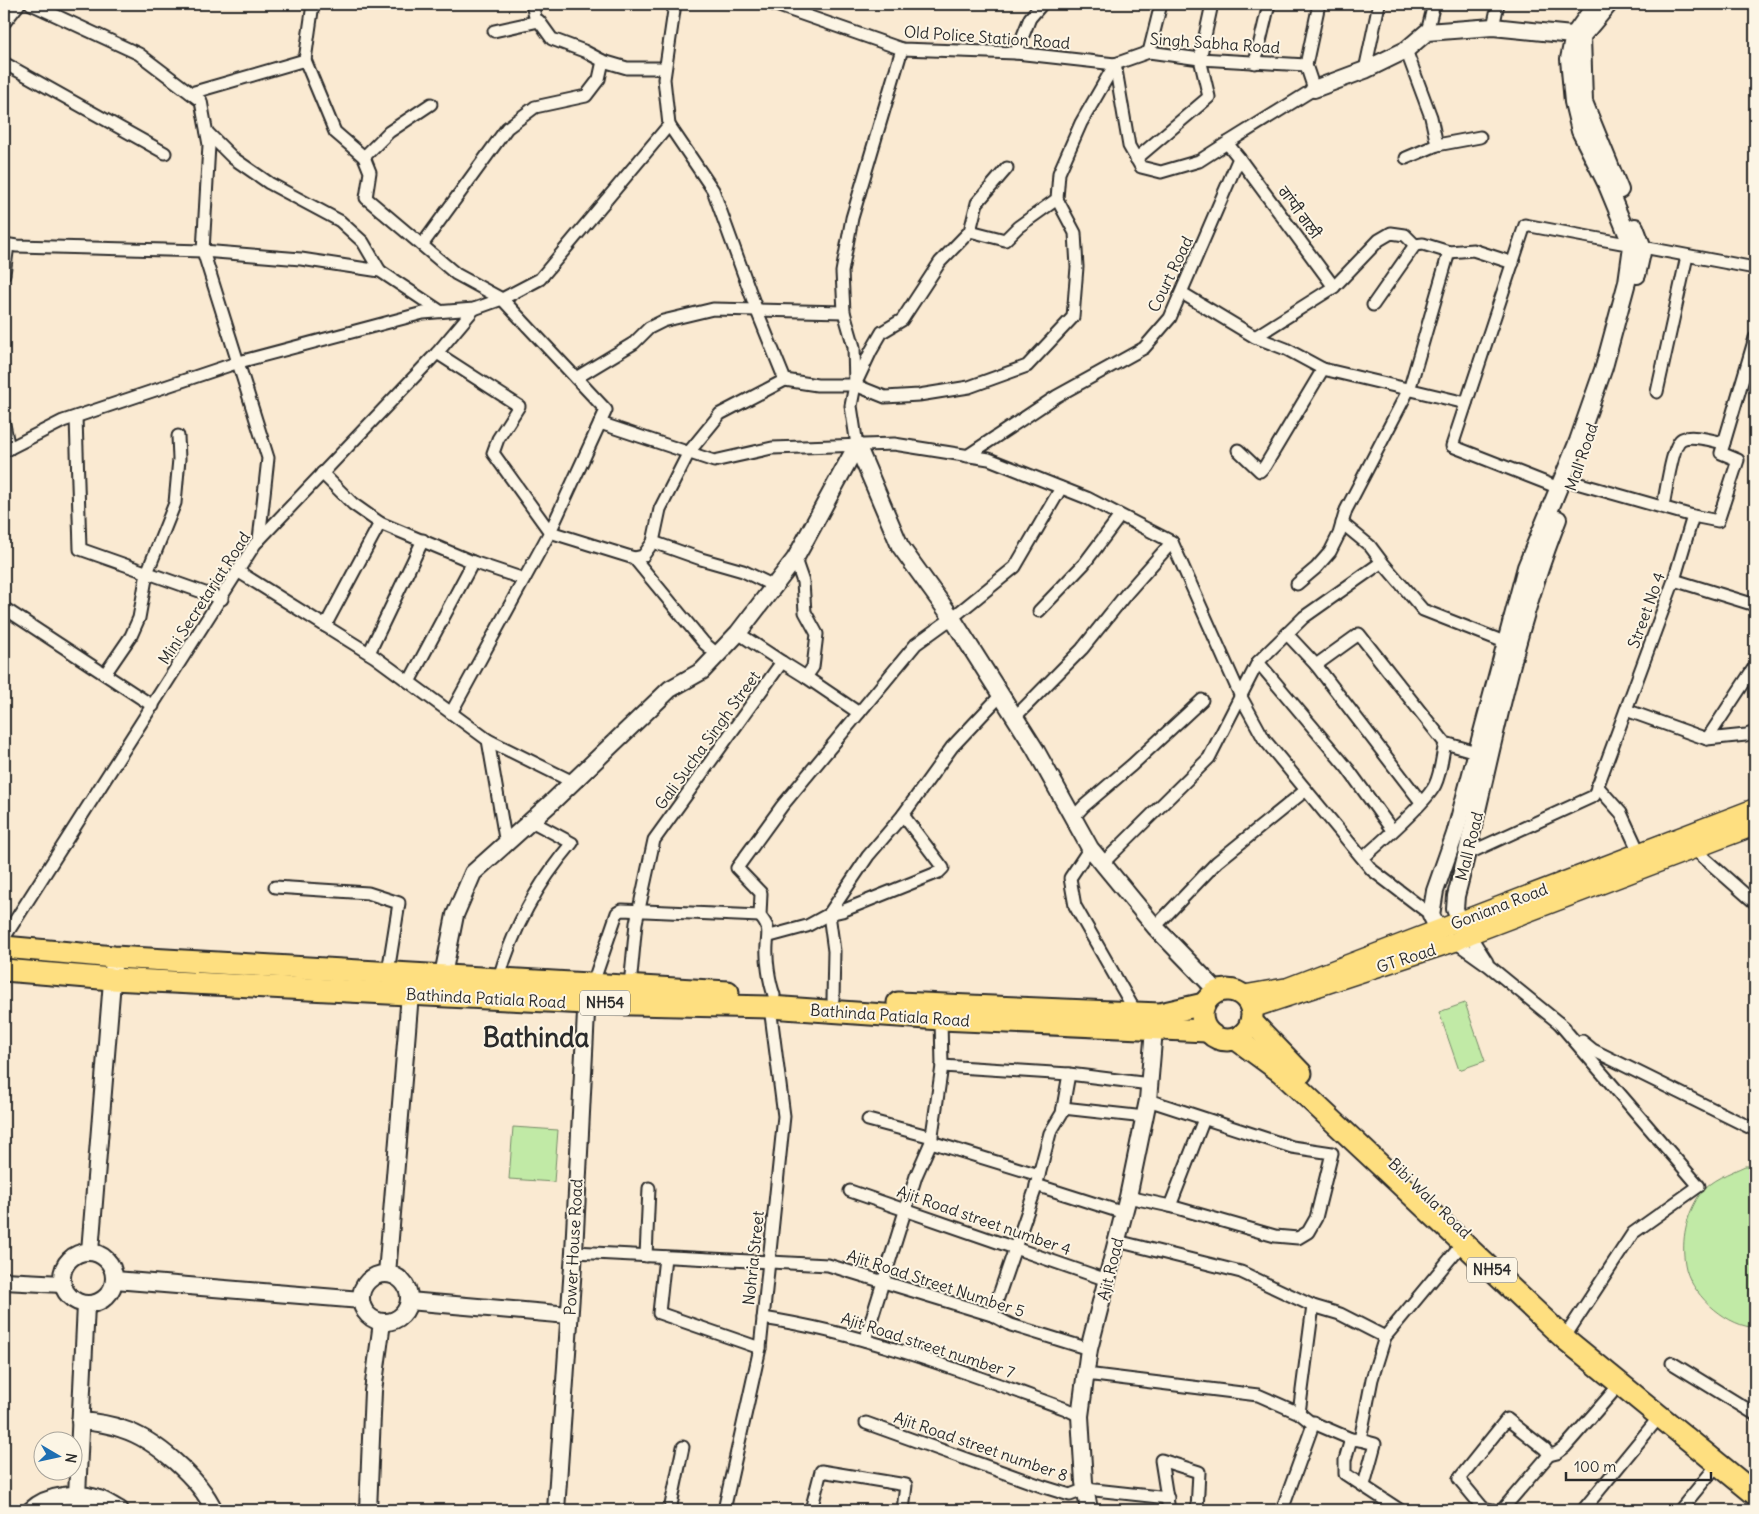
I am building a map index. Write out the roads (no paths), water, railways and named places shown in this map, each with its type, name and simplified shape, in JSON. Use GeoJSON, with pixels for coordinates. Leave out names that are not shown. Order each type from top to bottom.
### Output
{"type":"FeatureCollection","features":[{"type":"Feature","properties":{"kind":"highway","name":"NH54"},"geometry":{"type":"LineString","coordinates":[[4,947],[114,957],[499,978],[589,990],[630,986],[772,1001],[833,999],[1135,1011],[1160,1014],[1234,992],[1248,1008]]}},
{"type":"Feature","properties":{"kind":"highway","name":"Bathinda Patiala Road"},"geometry":{"type":"LineString","coordinates":[[4,970],[112,979],[410,994],[589,990],[772,1001],[941,1019],[1207,1031]]}},
{"type":"Feature","properties":{"kind":"highway"},"geometry":{"type":"LineString","coordinates":[[1207,1031],[1202,1017],[1211,998]]}},
{"type":"Feature","properties":{"kind":"highway"},"geometry":{"type":"LineString","coordinates":[[1236,1039],[1243,1035],[1248,1008]]}},
{"type":"Feature","properties":{"kind":"highway","name":"Bibi Wala Road"},"geometry":{"type":"LineString","coordinates":[[1248,1008],[1286,1059],[1568,1332],[1755,1482]]}},
{"type":"Feature","properties":{"kind":"highway","name":"NH54"},"geometry":{"type":"LineString","coordinates":[[1207,1031],[1220,1040],[1236,1039],[1281,1072],[1337,1141],[1463,1243],[1568,1332],[1620,1384],[1755,1494]]}},
{"type":"Feature","properties":{"kind":"main road","name":"Goniana Road"},"geometry":{"type":"LineString","coordinates":[[1248,1008],[1288,986],[1434,922],[1462,933],[1639,852],[1755,808]]}},
{"type":"Feature","properties":{"kind":"main road","name":"GT Road"},"geometry":{"type":"LineString","coordinates":[[1248,1008],[1695,850],[1755,826]]}},
{"type":"Feature","properties":{"kind":"street"},"geometry":{"type":"LineString","coordinates":[[4,23],[20,4]]}},
{"type":"Feature","properties":{"kind":"street"},"geometry":{"type":"LineString","coordinates":[[313,4],[305,60],[336,132],[364,157],[370,172],[366,198],[456,274],[502,299],[606,410],[550,532],[451,713]]}},
{"type":"Feature","properties":{"kind":"street"},"geometry":{"type":"LineString","coordinates":[[532,4],[536,21]]}},
{"type":"Feature","properties":{"kind":"street"},"geometry":{"type":"LineString","coordinates":[[675,4],[664,79],[669,125],[713,190],[757,312],[785,380]]}},
{"type":"Feature","properties":{"kind":"street","name":"Old Police Station Road"},"geometry":{"type":"LineString","coordinates":[[773,4],[902,49],[1016,53],[1115,64]]}},
{"type":"Feature","properties":{"kind":"street"},"geometry":{"type":"LineString","coordinates":[[1016,53],[1030,18],[1042,4]]}},
{"type":"Feature","properties":{"kind":"street"},"geometry":{"type":"LineString","coordinates":[[1149,52],[1161,4]]}},
{"type":"Feature","properties":{"kind":"street"},"geometry":{"type":"LineString","coordinates":[[1136,159],[1208,97],[1200,59],[1212,4]]}},
{"type":"Feature","properties":{"kind":"street"},"geometry":{"type":"LineString","coordinates":[[1255,63],[1269,4]]}},
{"type":"Feature","properties":{"kind":"street"},"geometry":{"type":"LineString","coordinates":[[1314,89],[1306,65],[1319,4]]}},
{"type":"Feature","properties":{"kind":"street"},"geometry":{"type":"LineString","coordinates":[[1365,70],[1379,4]]}},
{"type":"Feature","properties":{"kind":"street"},"geometry":{"type":"LineString","coordinates":[[1115,64],[1129,146],[1141,167],[1162,172],[1199,161],[1314,89],[1365,70],[1406,50],[1427,32],[1434,4]]}},
{"type":"Feature","properties":{"kind":"street"},"geometry":{"type":"LineString","coordinates":[[1493,27],[1498,4]]}},
{"type":"Feature","properties":{"kind":"street"},"geometry":{"type":"LineString","coordinates":[[1596,4],[1578,36],[1584,102],[1637,247]]}},
{"type":"Feature","properties":{"kind":"street"},"geometry":{"type":"LineString","coordinates":[[1578,36],[1609,4]]}},
{"type":"Feature","properties":{"kind":"street"},"geometry":{"type":"LineString","coordinates":[[36,5],[139,54],[201,101],[209,145],[203,251],[268,458],[259,540]]}},
{"type":"Feature","properties":{"kind":"street"},"geometry":{"type":"LineString","coordinates":[[494,31],[539,21],[552,39],[584,51],[603,61],[627,68],[665,68]]}},
{"type":"Feature","properties":{"kind":"street"},"geometry":{"type":"LineString","coordinates":[[1427,32],[1493,27],[1578,36]]}},
{"type":"Feature","properties":{"kind":"street"},"geometry":{"type":"LineString","coordinates":[[902,49],[852,218],[842,272],[844,312],[854,346],[855,385],[852,406],[857,445],[900,546],[952,618],[1015,718],[1090,848],[1211,998]]}},
{"type":"Feature","properties":{"kind":"street"},"geometry":{"type":"LineString","coordinates":[[1406,50],[1431,117],[1437,145]]}},
{"type":"Feature","properties":{"kind":"street","name":"Singh Sabha Road"},"geometry":{"type":"LineString","coordinates":[[1115,64],[1149,52],[1200,59],[1306,65]]}},
{"type":"Feature","properties":{"kind":"street"},"geometry":{"type":"LineString","coordinates":[[191,94],[305,60]]}},
{"type":"Feature","properties":{"kind":"street"},"geometry":{"type":"LineString","coordinates":[[422,245],[507,128],[535,107],[586,96],[599,79],[603,61]]}},
{"type":"Feature","properties":{"kind":"street"},"geometry":{"type":"LineString","coordinates":[[4,63],[165,153]]}},
{"type":"Feature","properties":{"kind":"street"},"geometry":{"type":"LineString","coordinates":[[437,353],[519,406],[498,439],[493,453],[550,532],[634,558],[643,556],[653,542],[660,509],[689,452],[720,414],[785,380],[817,385],[855,385],[885,396],[919,395],[969,387],[1027,366],[1073,317],[1077,267],[1075,233],[1057,199],[1059,173],[1081,123],[1115,64]]}},
{"type":"Feature","properties":{"kind":"street"},"geometry":{"type":"LineString","coordinates":[[364,157],[389,132],[431,104]]}},
{"type":"Feature","properties":{"kind":"street"},"geometry":{"type":"LineString","coordinates":[[4,424],[6,450],[76,417],[239,362],[423,313],[474,309],[502,299],[540,279],[669,125]]}},
{"type":"Feature","properties":{"kind":"street"},"geometry":{"type":"LineString","coordinates":[[207,132],[233,158],[270,184],[295,195],[340,221],[363,242],[380,271],[440,312]]}},
{"type":"Feature","properties":{"kind":"street"},"geometry":{"type":"LineString","coordinates":[[1406,158],[1437,145],[1480,137]]}},
{"type":"Feature","properties":{"kind":"street"},"geometry":{"type":"LineString","coordinates":[[1227,143],[1239,158]]}},
{"type":"Feature","properties":{"kind":"street","name":"ਗਾਂਧੀ ਗਲੀ"},"geometry":{"type":"LineString","coordinates":[[1239,158],[1334,287]]}},
{"type":"Feature","properties":{"kind":"street","name":"Court Road"},"geometry":{"type":"LineString","coordinates":[[967,456],[1057,396],[1144,348],[1170,318],[1239,158]]}},
{"type":"Feature","properties":{"kind":"street"},"geometry":{"type":"LineString","coordinates":[[855,385],[882,332],[902,320],[940,262],[970,231],[977,203],[1008,168]]}},
{"type":"Feature","properties":{"kind":"street"},"geometry":{"type":"LineString","coordinates":[[970,231],[1005,240],[1018,227],[1057,199]]}},
{"type":"Feature","properties":{"kind":"street"},"geometry":{"type":"LineString","coordinates":[[1755,268],[1525,225],[1452,446],[1566,485],[1663,506],[1693,516],[1718,521],[1738,460],[1721,453],[1755,338]]}},
{"type":"Feature","properties":{"kind":"street"},"geometry":{"type":"LineString","coordinates":[[1255,337],[1334,287],[1379,240],[1392,233],[1405,235],[1415,246]]}},
{"type":"Feature","properties":{"kind":"street"},"geometry":{"type":"LineString","coordinates":[[4,274],[6,244],[203,251],[301,259],[380,271]]}},
{"type":"Feature","properties":{"kind":"street"},"geometry":{"type":"LineString","coordinates":[[1373,305],[1415,246],[1423,244],[1449,252],[1473,250],[1512,263]]}},
{"type":"Feature","properties":{"kind":"street","name":"Mall Road"},"geometry":{"type":"LineString","coordinates":[[1462,933],[1455,909],[1456,896],[1490,756],[1538,569],[1566,485],[1617,356],[1637,247]]}},
{"type":"Feature","properties":{"kind":"street"},"geometry":{"type":"LineString","coordinates":[[1297,584],[1316,568],[1330,552],[1346,510],[1408,389],[1449,252]]}},
{"type":"Feature","properties":{"kind":"street"},"geometry":{"type":"LineString","coordinates":[[1657,392],[1687,256]]}},
{"type":"Feature","properties":{"kind":"street"},"geometry":{"type":"LineString","coordinates":[[1182,293],[1255,337],[1286,348],[1324,369],[1466,403]]}},
{"type":"Feature","properties":{"kind":"street","name":"Mini Secretariat Road"},"geometry":{"type":"LineString","coordinates":[[4,938],[106,776],[259,540],[437,353],[474,309]]}},
{"type":"Feature","properties":{"kind":"street"},"geometry":{"type":"LineString","coordinates":[[576,378],[634,343],[649,328],[664,320],[713,309],[757,312],[844,312]]}},
{"type":"Feature","properties":{"kind":"street"},"geometry":{"type":"LineString","coordinates":[[1238,450],[1260,471],[1265,466],[1324,369]]}},
{"type":"Feature","properties":{"kind":"street"},"geometry":{"type":"LineString","coordinates":[[76,417],[80,550],[222,599]]}},
{"type":"Feature","properties":{"kind":"street"},"geometry":{"type":"LineString","coordinates":[[600,422],[714,460],[772,448],[894,444],[989,459],[1061,488],[1172,542],[1241,697],[1264,739],[1372,870],[1434,922]]}},
{"type":"Feature","properties":{"kind":"street"},"geometry":{"type":"LineString","coordinates":[[105,674],[131,636],[139,618],[147,573],[175,504],[179,459],[178,436]]}},
{"type":"Feature","properties":{"kind":"street"},"geometry":{"type":"LineString","coordinates":[[1663,506],[1674,453],[1679,442],[1690,437],[1724,443]]}},
{"type":"Feature","properties":{"kind":"street"},"geometry":{"type":"LineString","coordinates":[[443,975],[455,915],[474,873],[670,689],[702,672],[738,633],[795,559],[857,445]]}},
{"type":"Feature","properties":{"kind":"street"},"geometry":{"type":"LineString","coordinates":[[322,473],[353,504],[380,523],[473,562],[524,579]]}},
{"type":"Feature","properties":{"kind":"street","name":"Mall Road"},"geometry":{"type":"LineString","coordinates":[[1434,922],[1435,891],[1455,834],[1526,567],[1566,485]]}},
{"type":"Feature","properties":{"kind":"street"},"geometry":{"type":"LineString","coordinates":[[902,815],[943,868],[939,872],[851,908],[829,914],[807,926],[770,936],[766,924],[760,916],[762,893],[737,868],[782,806],[916,644],[952,618],[1015,566],[1061,488]]}},
{"type":"Feature","properties":{"kind":"street"},"geometry":{"type":"LineString","coordinates":[[1040,611],[1084,564],[1120,516]]}},
{"type":"Feature","properties":{"kind":"street","name":"Street No 4"},"geometry":{"type":"LineString","coordinates":[[1467,854],[1594,796],[1674,580],[1693,516]]}},
{"type":"Feature","properties":{"kind":"street"},"geometry":{"type":"LineString","coordinates":[[325,626],[380,523]]}},
{"type":"Feature","properties":{"kind":"street"},"geometry":{"type":"LineString","coordinates":[[1342,523],[1370,546],[1423,610],[1507,644]]}},
{"type":"Feature","properties":{"kind":"street"},"geometry":{"type":"LineString","coordinates":[[369,653],[424,540]]}},
{"type":"Feature","properties":{"kind":"street"},"geometry":{"type":"LineString","coordinates":[[653,542],[701,560],[743,571],[774,586]]}},
{"type":"Feature","properties":{"kind":"street"},"geometry":{"type":"LineString","coordinates":[[1015,718],[1082,649],[1127,593],[1172,542]]}},
{"type":"Feature","properties":{"kind":"street"},"geometry":{"type":"LineString","coordinates":[[634,558],[704,643],[718,655]]}},
{"type":"Feature","properties":{"kind":"street"},"geometry":{"type":"LineString","coordinates":[[795,559],[803,582],[805,612],[817,634],[813,666],[806,677]]}},
{"type":"Feature","properties":{"kind":"street"},"geometry":{"type":"LineString","coordinates":[[409,682],[473,562]]}},
{"type":"Feature","properties":{"kind":"street"},"geometry":{"type":"LineString","coordinates":[[1102,864],[1209,758],[1258,662],[1304,617],[1382,562]]}},
{"type":"Feature","properties":{"kind":"street"},"geometry":{"type":"LineString","coordinates":[[239,572],[369,653],[488,740],[573,782]]}},
{"type":"Feature","properties":{"kind":"street"},"geometry":{"type":"LineString","coordinates":[[1674,580],[1755,605]]}},
{"type":"Feature","properties":{"kind":"street"},"geometry":{"type":"LineString","coordinates":[[4,608],[49,636],[72,655],[100,673],[105,674],[153,706]]}},
{"type":"Feature","properties":{"kind":"street"},"geometry":{"type":"LineString","coordinates":[[738,633],[782,662]]}},
{"type":"Feature","properties":{"kind":"street"},"geometry":{"type":"LineString","coordinates":[[1287,634],[1316,665],[1421,802]]}},
{"type":"Feature","properties":{"kind":"street"},"geometry":{"type":"LineString","coordinates":[[1316,665],[1359,634],[1446,743],[1476,752]]}},
{"type":"Feature","properties":{"kind":"street","name":"Gali Sucha Singh Street"},"geometry":{"type":"LineString","coordinates":[[630,986],[636,923],[654,840],[782,662],[859,713]]}},
{"type":"Feature","properties":{"kind":"street"},"geometry":{"type":"LineString","coordinates":[[1258,662],[1348,769],[1392,830]]}},
{"type":"Feature","properties":{"kind":"street"},"geometry":{"type":"LineString","coordinates":[[1707,740],[1755,666]]}},
{"type":"Feature","properties":{"kind":"street"},"geometry":{"type":"LineString","coordinates":[[833,999],[834,951],[829,914],[868,856],[902,815],[952,747],[1001,696]]}},
{"type":"Feature","properties":{"kind":"street"},"geometry":{"type":"LineString","coordinates":[[1073,818],[1202,700]]}},
{"type":"Feature","properties":{"kind":"street"},"geometry":{"type":"LineString","coordinates":[[1626,710],[1707,740],[1755,732]]}},
{"type":"Feature","properties":{"kind":"street"},"geometry":{"type":"LineString","coordinates":[[488,740],[506,844]]}},
{"type":"Feature","properties":{"kind":"street"},"geometry":{"type":"LineString","coordinates":[[1363,858],[1388,836],[1421,802],[1435,784],[1446,743]]}},
{"type":"Feature","properties":{"kind":"street"},"geometry":{"type":"LineString","coordinates":[[1597,786],[1621,813],[1639,852]]}},
{"type":"Feature","properties":{"kind":"street"},"geometry":{"type":"LineString","coordinates":[[1155,927],[1217,862],[1306,790]]}},
{"type":"Feature","properties":{"kind":"street"},"geometry":{"type":"LineString","coordinates":[[499,978],[509,943],[526,908],[555,863],[572,843],[531,821]]}},
{"type":"Feature","properties":{"kind":"street"},"geometry":{"type":"LineString","coordinates":[[1090,848],[1070,878],[1075,906],[1135,1011]]}},
{"type":"Feature","properties":{"kind":"street"},"geometry":{"type":"LineString","coordinates":[[1695,850],[1755,903]]}},
{"type":"Feature","properties":{"kind":"street"},"geometry":{"type":"LineString","coordinates":[[275,887],[368,893],[399,904],[388,972]]}},
{"type":"Feature","properties":{"kind":"street"},"geometry":{"type":"LineString","coordinates":[[589,990],[617,913],[622,910],[760,916]]}},
{"type":"Feature","properties":{"kind":"street"},"geometry":{"type":"LineString","coordinates":[[1462,933],[1489,966],[1593,1050],[1755,1130]]}},
{"type":"Feature","properties":{"kind":"street"},"geometry":{"type":"LineString","coordinates":[[1462,933],[1489,966]]}},
{"type":"Feature","properties":{"kind":"street","name":"Nohria Street"},"geometry":{"type":"LineString","coordinates":[[724,1510],[760,1348],[784,1116],[767,944],[770,936]]}},
{"type":"Feature","properties":{"kind":"street"},"geometry":{"type":"LineString","coordinates":[[90,1251],[114,957]]}},
{"type":"Feature","properties":{"kind":"street","name":"Power House Road"},"geometry":{"type":"LineString","coordinates":[[556,1510],[574,1252],[589,990]]}},
{"type":"Feature","properties":{"kind":"street"},"geometry":{"type":"LineString","coordinates":[[387,1274],[410,994]]}},
{"type":"Feature","properties":{"kind":"street"},"geometry":{"type":"LineString","coordinates":[[865,1340],[916,1176],[931,1140],[942,1066],[941,1019]]}},
{"type":"Feature","properties":{"kind":"street"},"geometry":{"type":"LineString","coordinates":[[1559,1023],[1700,1186],[1633,1232],[1568,1332]]}},
{"type":"Feature","properties":{"kind":"street","name":"Ajit Road"},"geometry":{"type":"LineString","coordinates":[[1089,1510],[1080,1416],[1089,1350],[1128,1197],[1145,1117],[1149,1092],[1149,1060],[1154,1030]]}},
{"type":"Feature","properties":{"kind":"street"},"geometry":{"type":"LineString","coordinates":[[942,1066],[1069,1074],[1149,1092],[1204,1119],[1292,1147],[1337,1141],[1316,1218],[1308,1232],[1298,1238],[1275,1236],[1170,1206],[1128,1197]]}},
{"type":"Feature","properties":{"kind":"street"},"geometry":{"type":"LineString","coordinates":[[992,1316],[1037,1180],[1050,1133],[1063,1108],[1069,1074]]}},
{"type":"Feature","properties":{"kind":"street"},"geometry":{"type":"LineString","coordinates":[[1063,1108],[1145,1117]]}},
{"type":"Feature","properties":{"kind":"street"},"geometry":{"type":"LineString","coordinates":[[1170,1206],[1204,1119]]}},
{"type":"Feature","properties":{"kind":"street"},"geometry":{"type":"LineString","coordinates":[[868,1120],[931,1140],[1124,1213]]}},
{"type":"Feature","properties":{"kind":"street"},"geometry":{"type":"LineString","coordinates":[[646,1256],[649,1188]]}},
{"type":"Feature","properties":{"kind":"street","name":"Ajit Road street number 4"},"geometry":{"type":"LineString","coordinates":[[850,1191],[1107,1280]]}},
{"type":"Feature","properties":{"kind":"street"},"geometry":{"type":"LineString","coordinates":[[1117,1241],[1241,1272],[1312,1306],[1340,1314],[1385,1337]]}},
{"type":"Feature","properties":{"kind":"street"},"geometry":{"type":"LineString","coordinates":[[1400,1510],[1345,1474],[1345,1460],[1355,1439],[1385,1337],[1463,1243]]}},
{"type":"Feature","properties":{"kind":"street"},"geometry":{"type":"LineString","coordinates":[[90,1251],[105,1257],[114,1272],[115,1280],[113,1288],[102,1301],[86,1305],[71,1298],[62,1284],[62,1276],[68,1261],[82,1252],[90,1251]]}},
{"type":"Feature","properties":{"kind":"street","name":"Ajit Road Street Number 5"},"geometry":{"type":"LineString","coordinates":[[574,1252],[828,1265],[992,1316],[1011,1325],[1089,1350]]}},
{"type":"Feature","properties":{"kind":"street"},"geometry":{"type":"LineString","coordinates":[[665,1257],[659,1313],[760,1348]]}},
{"type":"Feature","properties":{"kind":"street"},"geometry":{"type":"LineString","coordinates":[[387,1274],[400,1279],[407,1288],[409,1301],[404,1313],[393,1321],[382,1322],[370,1317],[364,1309],[361,1300],[366,1284],[376,1275],[387,1274]]}},
{"type":"Feature","properties":{"kind":"street"},"geometry":{"type":"LineString","coordinates":[[115,1280],[361,1300]]}},
{"type":"Feature","properties":{"kind":"street"},"geometry":{"type":"LineString","coordinates":[[4,1281],[62,1284]]}},
{"type":"Feature","properties":{"kind":"street"},"geometry":{"type":"LineString","coordinates":[[409,1301],[569,1315]]}},
{"type":"Feature","properties":{"kind":"street"},"geometry":{"type":"LineString","coordinates":[[76,1494],[86,1305]]}},
{"type":"Feature","properties":{"kind":"street"},"geometry":{"type":"LineString","coordinates":[[1299,1413],[1312,1306]]}},
{"type":"Feature","properties":{"kind":"street","name":"Ajit Road street number 7"},"geometry":{"type":"LineString","coordinates":[[763,1318],[805,1325],[865,1340],[947,1366],[1066,1409],[1080,1416]]}},
{"type":"Feature","properties":{"kind":"street"},"geometry":{"type":"LineString","coordinates":[[368,1510],[373,1391],[382,1322]]}},
{"type":"Feature","properties":{"kind":"street"},"geometry":{"type":"LineString","coordinates":[[1672,1363],[1755,1414]]}},
{"type":"Feature","properties":{"kind":"street"},"geometry":{"type":"LineString","coordinates":[[1086,1374],[1258,1395],[1299,1413],[1314,1422],[1355,1439],[1376,1444],[1364,1485]]}},
{"type":"Feature","properties":{"kind":"street"},"geometry":{"type":"LineString","coordinates":[[1502,1510],[1549,1455],[1557,1453],[1565,1447],[1620,1384]]}},
{"type":"Feature","properties":{"kind":"street"},"geometry":{"type":"LineString","coordinates":[[1583,1510],[1660,1416]]}},
{"type":"Feature","properties":{"kind":"street"},"geometry":{"type":"LineString","coordinates":[[1493,1510],[1483,1508],[1459,1479],[1507,1419],[1545,1449],[1549,1455]]}},
{"type":"Feature","properties":{"kind":"street"},"geometry":{"type":"LineString","coordinates":[[80,1421],[124,1429],[148,1443],[186,1471],[214,1510]]}},
{"type":"Feature","properties":{"kind":"street"},"geometry":{"type":"LineString","coordinates":[[1282,1510],[1314,1422]]}},
{"type":"Feature","properties":{"kind":"street","name":"Ajit Road street number 8"},"geometry":{"type":"LineString","coordinates":[[866,1424],[1044,1488],[1070,1495],[1086,1490],[1168,1498]]}},
{"type":"Feature","properties":{"kind":"street"},"geometry":{"type":"LineString","coordinates":[[670,1510],[683,1447]]}},
{"type":"Feature","properties":{"kind":"street"},"geometry":{"type":"LineString","coordinates":[[1169,1510],[1161,1460],[1199,1472],[1197,1510]]}},
{"type":"Feature","properties":{"kind":"street"},"geometry":{"type":"LineString","coordinates":[[1680,1510],[1718,1464]]}},
{"type":"Feature","properties":{"kind":"street"},"geometry":{"type":"LineString","coordinates":[[812,1510],[821,1471],[906,1484],[904,1510]]}},
{"type":"Feature","properties":{"kind":"street"},"geometry":{"type":"LineString","coordinates":[[31,1510],[55,1498],[76,1494],[100,1499],[120,1510]]}},
{"type":"Feature","properties":{"kind":"district","name":"Bathinda"},"geometry":{"type":"Point","coordinates":[536,1038]}}]}
